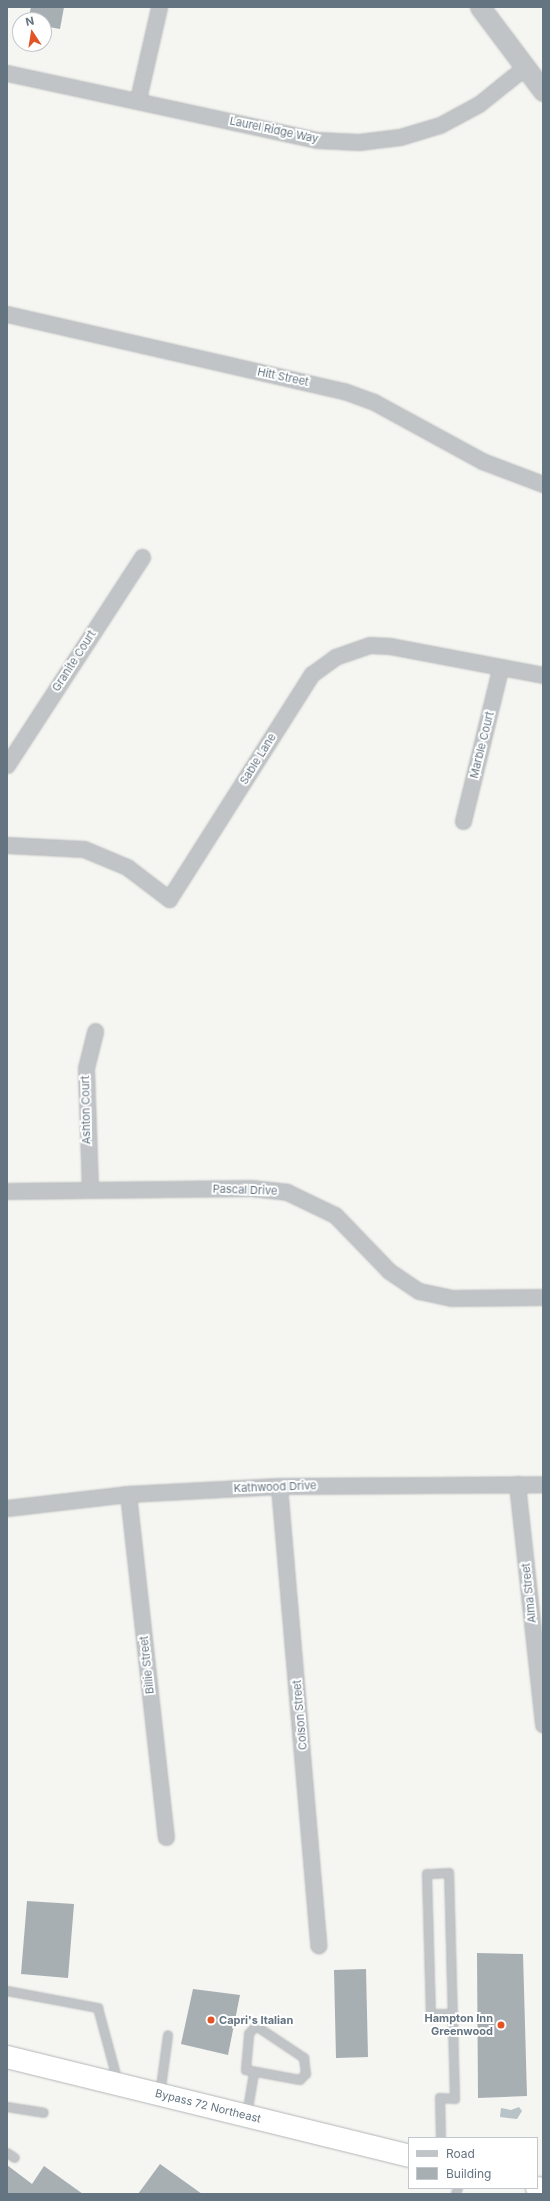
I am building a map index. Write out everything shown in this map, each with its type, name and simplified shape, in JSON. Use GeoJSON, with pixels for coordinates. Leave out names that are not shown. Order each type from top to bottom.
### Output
{"type":"FeatureCollection","features":[{"type":"Feature","properties":{"kind":"highway","name":"Bypass 72 Northeast"},"geometry":{"type":"LineString","coordinates":[[7,2057],[408,2156]]}},
{"type":"Feature","properties":{"kind":"street"},"geometry":{"type":"LineString","coordinates":[[138,99],[159,7]]}},
{"type":"Feature","properties":{"kind":"street"},"geometry":{"type":"LineString","coordinates":[[480,7],[543,91]]}},
{"type":"Feature","properties":{"kind":"street","name":"Laurel Ridge Way"},"geometry":{"type":"LineString","coordinates":[[7,73],[138,99],[317,140],[359,142],[400,137],[440,125],[479,104],[525,67]]}},
{"type":"Feature","properties":{"kind":"street","name":"Hitt Street"},"geometry":{"type":"LineString","coordinates":[[7,314],[344,391],[374,402],[482,461],[543,484]]}},
{"type":"Feature","properties":{"kind":"street","name":"Granite Court"},"geometry":{"type":"LineString","coordinates":[[7,765],[142,557]]}},
{"type":"Feature","properties":{"kind":"street","name":"Sable Lane"},"geometry":{"type":"LineString","coordinates":[[7,845],[84,849],[127,867],[169,899],[312,674],[335,657],[370,645],[390,646],[500,669],[543,675]]}},
{"type":"Feature","properties":{"kind":"street","name":"Marble Court"},"geometry":{"type":"LineString","coordinates":[[464,821],[500,669]]}},
{"type":"Feature","properties":{"kind":"street","name":"Ashton Court"},"geometry":{"type":"LineString","coordinates":[[90,1190],[86,1068],[96,1031]]}},
{"type":"Feature","properties":{"kind":"street","name":"Pascal Drive"},"geometry":{"type":"LineString","coordinates":[[7,1191],[251,1188],[287,1192],[335,1215],[389,1271],[420,1291],[451,1298],[543,1297]]}},
{"type":"Feature","properties":{"kind":"street","name":"Alma Street"},"geometry":{"type":"LineString","coordinates":[[517,1484],[543,1725]]}},
{"type":"Feature","properties":{"kind":"street","name":"Kathwood Drive"},"geometry":{"type":"LineString","coordinates":[[7,1508],[128,1494],[279,1486],[543,1484]]}},
{"type":"Feature","properties":{"kind":"street","name":"Colson Street"},"geometry":{"type":"LineString","coordinates":[[279,1486],[318,1945]]}},
{"type":"Feature","properties":{"kind":"street","name":"Billie Street"},"geometry":{"type":"LineString","coordinates":[[128,1494],[166,1837]]}},
{"type":"Feature","properties":{"kind":"lane"},"geometry":{"type":"LineString","coordinates":[[441,2137],[440,2098],[455,2099],[448,1873],[426,1874],[431,2014],[452,2014]]}},
{"type":"Feature","properties":{"kind":"lane"},"geometry":{"type":"LineString","coordinates":[[7,1991],[98,2008],[119,2084]]}},
{"type":"Feature","properties":{"kind":"lane"},"geometry":{"type":"LineString","coordinates":[[256,2026],[298,2052],[306,2063],[306,2074],[300,2080],[254,2072],[246,2070],[245,2065],[248,2034],[256,2026]]}},
{"type":"Feature","properties":{"kind":"lane"},"geometry":{"type":"LineString","coordinates":[[160,2095],[168,2036]]}},
{"type":"Feature","properties":{"kind":"lane"},"geometry":{"type":"LineString","coordinates":[[247,2115],[254,2072]]}},
{"type":"Feature","properties":{"kind":"lane"},"geometry":{"type":"LineString","coordinates":[[7,2107],[44,2113]]}},
{"type":"Feature","properties":{"kind":"lane"},"geometry":{"type":"LineString","coordinates":[[7,2153],[15,2158]]}},
{"type":"Feature","properties":{"kind":"shaded area"},"geometry":{"type":"Polygon","coordinates":[[[519,2107],[522,2111],[517,2119],[500,2117],[501,2108],[511,2110],[519,2107]]]}},
{"type":"Feature","properties":{"kind":"building"},"geometry":{"type":"Polygon","coordinates":[[[31,7],[64,7],[60,29],[52,28],[52,12],[30,12],[31,7]]]}},
{"type":"Feature","properties":{"kind":"building"},"geometry":{"type":"Polygon","coordinates":[[[27,1901],[74,1904],[68,1978],[21,1974],[27,1901]]]}},
{"type":"Feature","properties":{"kind":"building","name":"Hampton Inn Greenwood"},"geometry":{"type":"Polygon","coordinates":[[[477,1953],[523,1954],[527,2096],[478,2098],[477,1953]]]}},
{"type":"Feature","properties":{"kind":"building"},"geometry":{"type":"Polygon","coordinates":[[[366,1969],[368,2057],[336,2058],[334,1970],[366,1969]]]}},
{"type":"Feature","properties":{"kind":"building","name":"Capri's Italian"},"geometry":{"type":"Polygon","coordinates":[[[193,1989],[240,1995],[228,2055],[181,2044],[193,1989]]]}},
{"type":"Feature","properties":{"kind":"building"},"geometry":{"type":"Polygon","coordinates":[[[160,2164],[202,2194],[138,2194],[160,2164]]]}},
{"type":"Feature","properties":{"kind":"building"},"geometry":{"type":"Polygon","coordinates":[[[7,2165],[32,2184],[44,2166],[83,2194],[7,2194],[7,2165]]]}},
{"type":"Feature","properties":{"kind":"place","name":"Capri's Italian"},"geometry":{"type":"Point","coordinates":[211,2020]}},
{"type":"Feature","properties":{"kind":"place","name":"Hampton Inn Greenwood"},"geometry":{"type":"Point","coordinates":[501,2025]}}]}
